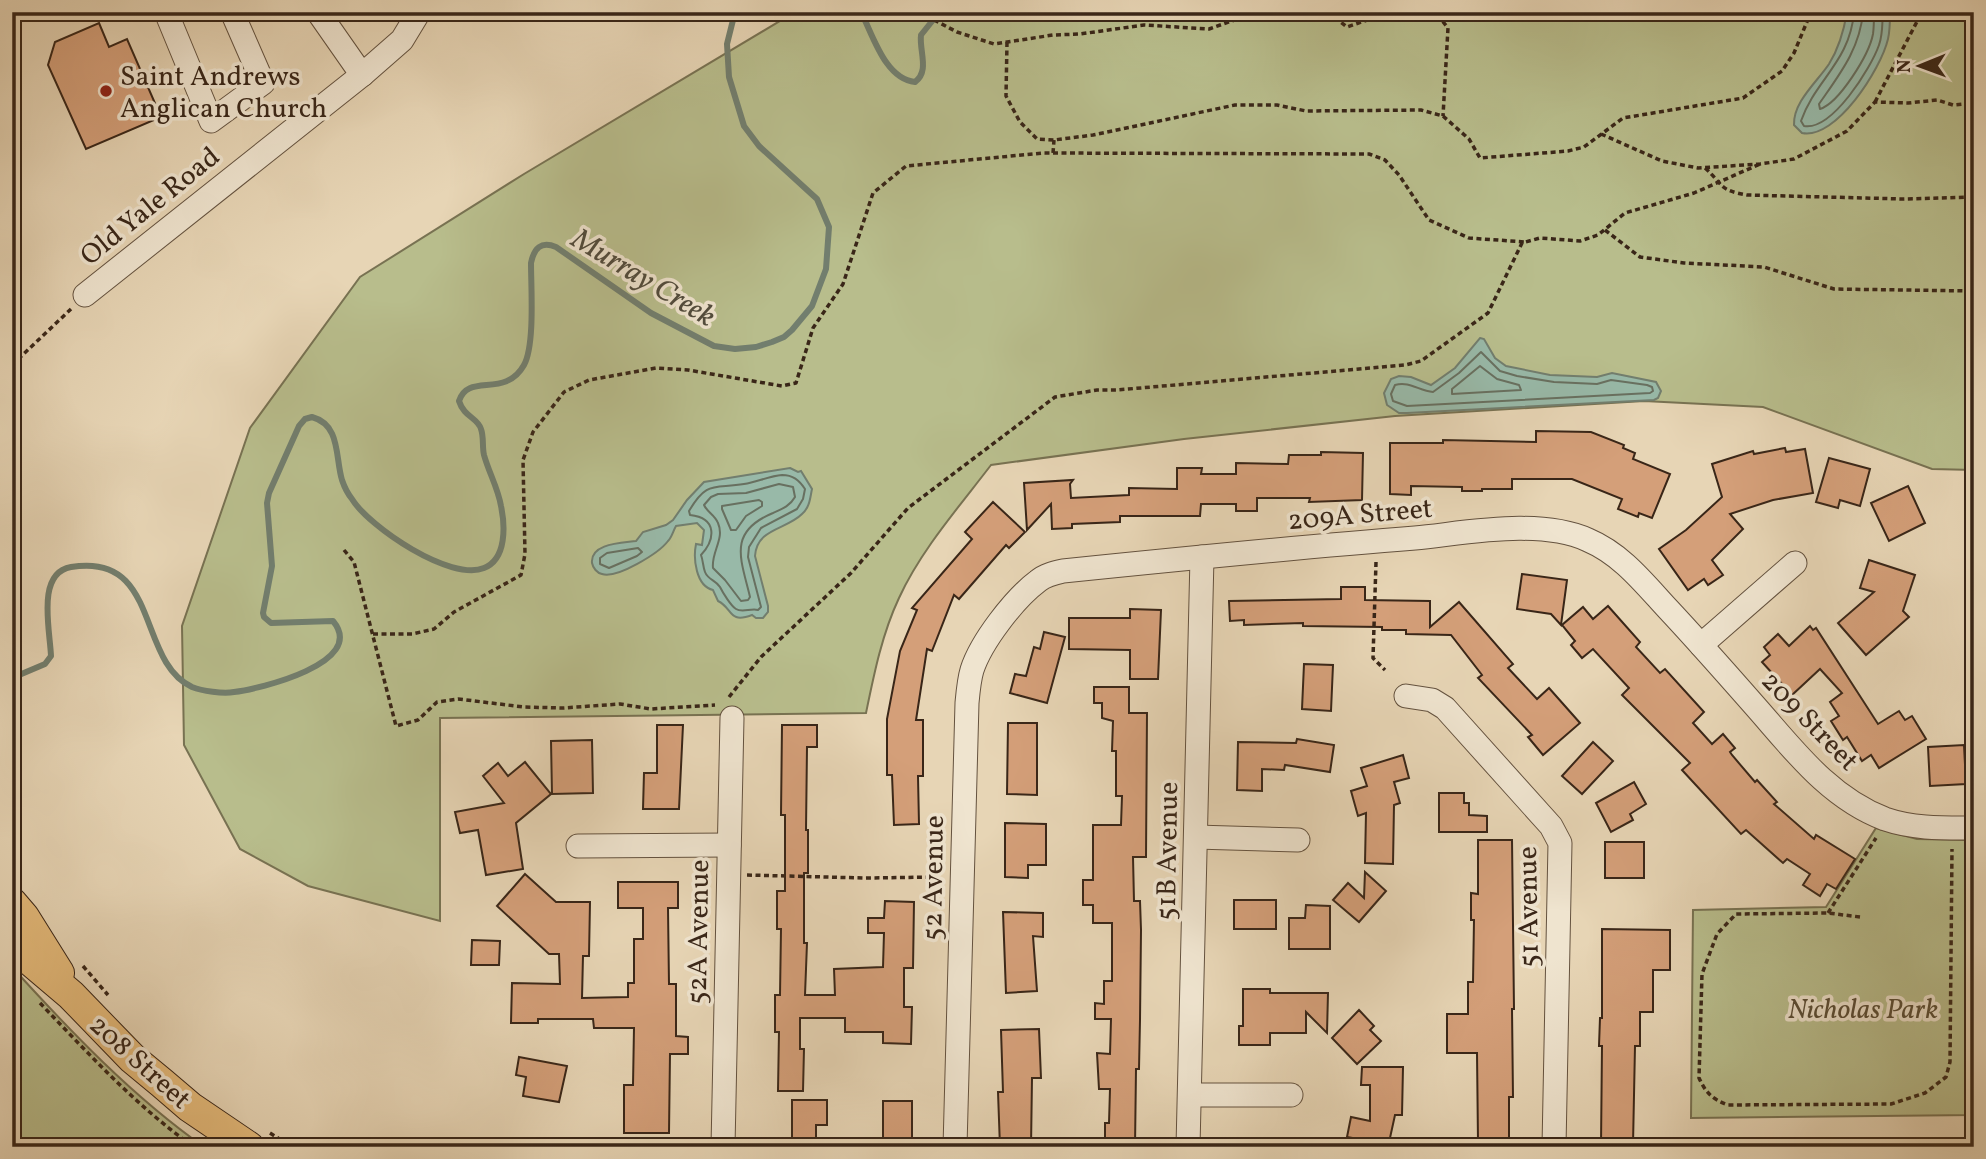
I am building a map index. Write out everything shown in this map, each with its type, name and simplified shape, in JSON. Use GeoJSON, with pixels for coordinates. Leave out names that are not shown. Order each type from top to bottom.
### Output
{"type":"FeatureCollection","features":[{"type":"Feature","properties":{"kind":"main road","name":"208 Street"},"geometry":{"type":"LineString","coordinates":[[12,902],[72,995]]}},
{"type":"Feature","properties":{"kind":"main road","name":"208 Street"},"geometry":{"type":"LineString","coordinates":[[12,945],[72,995],[133,1059],[190,1107],[256,1138]]}},
{"type":"Feature","properties":{"kind":"street"},"geometry":{"type":"LineString","coordinates":[[166,12],[211,121],[266,90],[232,12]]}},
{"type":"Feature","properties":{"kind":"street"},"geometry":{"type":"LineString","coordinates":[[318,12],[362,75]]}},
{"type":"Feature","properties":{"kind":"street","name":"Old Yale Road"},"geometry":{"type":"LineString","coordinates":[[85,295],[362,75],[402,40],[419,12]]}},
{"type":"Feature","properties":{"kind":"street","name":"209A Street"},"geometry":{"type":"LineString","coordinates":[[1002,621],[1028,589],[1048,575],[1063,571],[1517,530],[1562,531],[1587,539],[1622,560],[1701,645]]}},
{"type":"Feature","properties":{"kind":"street","name":"51B Avenue"},"geometry":{"type":"LineString","coordinates":[[1188,1147],[1202,557]]}},
{"type":"Feature","properties":{"kind":"street"},"geometry":{"type":"LineString","coordinates":[[1701,645],[1795,562]]}},
{"type":"Feature","properties":{"kind":"street","name":"52 Avenue"},"geometry":{"type":"LineString","coordinates":[[955,1147],[969,686],[979,655],[1002,621]]}},
{"type":"Feature","properties":{"kind":"street","name":"209 Street"},"geometry":{"type":"LineString","coordinates":[[1701,645],[1806,764],[1845,798],[1885,819],[1902,824],[1926,828],[1974,828]]}},
{"type":"Feature","properties":{"kind":"street","name":"51 Avenue"},"geometry":{"type":"LineString","coordinates":[[1406,696],[1432,700],[1445,708],[1551,826],[1559,843],[1561,853],[1554,1147]]}},
{"type":"Feature","properties":{"kind":"street","name":"52A Avenue"},"geometry":{"type":"LineString","coordinates":[[723,1147],[729,709]]}},
{"type":"Feature","properties":{"kind":"street"},"geometry":{"type":"LineString","coordinates":[[1196,837],[1298,840]]}},
{"type":"Feature","properties":{"kind":"street"},"geometry":{"type":"LineString","coordinates":[[578,846],[729,845]]}},
{"type":"Feature","properties":{"kind":"street"},"geometry":{"type":"LineString","coordinates":[[1190,1095],[1292,1096]]}},
{"type":"Feature","properties":{"kind":"path"},"geometry":{"type":"LineString","coordinates":[[919,12],[957,32],[995,44],[1144,25],[1209,29],[1257,12]]}},
{"type":"Feature","properties":{"kind":"path"},"geometry":{"type":"LineString","coordinates":[[1328,12],[1347,27],[1390,12]]}},
{"type":"Feature","properties":{"kind":"path"},"geometry":{"type":"LineString","coordinates":[[1429,12],[1440,18],[1448,28],[1443,116]]}},
{"type":"Feature","properties":{"kind":"path"},"geometry":{"type":"LineString","coordinates":[[1007,42],[1006,96],[1020,122],[1037,139],[1054,140],[1093,135],[1235,106],[1277,105],[1306,111],[1421,110],[1443,116],[1469,139],[1480,158],[1568,151],[1584,146],[1623,118],[1743,98],[1782,71],[1794,53],[1811,12]]}},
{"type":"Feature","properties":{"kind":"path"},"geometry":{"type":"LineString","coordinates":[[1601,134],[1662,161],[1705,168],[1794,159],[1847,131],[1875,102],[1922,12]]}},
{"type":"Feature","properties":{"kind":"path"},"geometry":{"type":"LineString","coordinates":[[1875,102],[1937,100],[1953,105],[1974,103]]}},
{"type":"Feature","properties":{"kind":"path"},"geometry":{"type":"LineString","coordinates":[[1053,153],[1054,140]]}},
{"type":"Feature","properties":{"kind":"path"},"geometry":{"type":"LineString","coordinates":[[373,634],[412,634],[434,629],[454,612],[521,575],[525,554],[523,460],[533,432],[564,392],[589,380],[656,368],[688,370],[782,386],[796,383],[813,328],[843,284],[873,193],[906,166],[1053,153],[1369,154],[1385,160],[1399,174],[1429,220],[1469,238],[1525,242],[1540,238],[1580,241],[1598,235],[1625,213],[1694,194],[1760,164]]}},
{"type":"Feature","properties":{"kind":"path"},"geometry":{"type":"LineString","coordinates":[[1705,168],[1717,184],[1728,192],[1747,195],[1904,199],[1974,197]]}},
{"type":"Feature","properties":{"kind":"path"},"geometry":{"type":"LineString","coordinates":[[1605,230],[1640,257],[1684,263],[1764,267],[1834,289],[1974,291]]}},
{"type":"Feature","properties":{"kind":"path"},"geometry":{"type":"LineString","coordinates":[[344,550],[354,562],[396,726],[418,720],[437,702],[458,699],[564,708],[620,704],[651,709],[729,709],[761,657],[851,573],[908,508],[1055,397],[1097,390],[1405,365],[1421,361],[1488,313],[1522,243],[1525,242]]}},
{"type":"Feature","properties":{"kind":"path","name":"Old Yale Road"},"geometry":{"type":"LineString","coordinates":[[12,365],[85,295]]}},
{"type":"Feature","properties":{"kind":"path"},"geometry":{"type":"LineString","coordinates":[[1376,555],[1373,658],[1385,670]]}},
{"type":"Feature","properties":{"kind":"path"},"geometry":{"type":"LineString","coordinates":[[1828,913],[1880,832]]}},
{"type":"Feature","properties":{"kind":"path"},"geometry":{"type":"LineString","coordinates":[[1860,917],[1828,913],[1736,914],[1717,934],[1702,974],[1699,1078],[1705,1091],[1713,1099],[1728,1105],[1891,1104],[1925,1093],[1946,1077],[1950,1062],[1952,843]]}},
{"type":"Feature","properties":{"kind":"path"},"geometry":{"type":"LineString","coordinates":[[728,874],[865,878],[962,876]]}},
{"type":"Feature","properties":{"kind":"path"},"geometry":{"type":"LineString","coordinates":[[81,963],[116,1004]]}},
{"type":"Feature","properties":{"kind":"path"},"geometry":{"type":"LineString","coordinates":[[256,1138],[292,1147]]}},
{"type":"Feature","properties":{"kind":"green space"},"geometry":{"type":"Polygon","coordinates":[[[795,12],[1974,12],[1974,470],[1932,469],[1763,407],[1644,401],[1395,416],[1184,439],[991,465],[941,529],[908,580],[883,640],[866,713],[440,718],[440,921],[308,886],[240,849],[184,745],[182,626],[250,428],[360,277],[524,174],[795,12]]]}},
{"type":"Feature","properties":{"kind":"green space","name":"Nicholas Park"},"geometry":{"type":"Polygon","coordinates":[[[1876,828],[1917,839],[1969,840],[1974,1115],[1691,1118],[1693,910],[1826,907],[1876,828]]]}},
{"type":"Feature","properties":{"kind":"green space"},"geometry":{"type":"Polygon","coordinates":[[[12,967],[127,1085],[204,1147],[12,1147],[12,967]]]}},
{"type":"Feature","properties":{"kind":"water"},"geometry":{"type":"Polygon","coordinates":[[[1847,12],[1890,12],[1889,36],[1884,52],[1867,84],[1842,114],[1815,132],[1802,133],[1794,125],[1797,108],[1833,58],[1841,39],[1847,12]]]}},
{"type":"Feature","properties":{"kind":"water"},"geometry":{"type":"Polygon","coordinates":[[[1480,338],[1484,339],[1495,358],[1506,366],[1550,375],[1597,377],[1612,373],[1656,382],[1661,391],[1654,400],[1407,413],[1399,413],[1387,405],[1384,393],[1391,379],[1399,376],[1411,377],[1431,385],[1455,368],[1480,338]]]}},
{"type":"Feature","properties":{"kind":"water"},"geometry":{"type":"Polygon","coordinates":[[[790,468],[801,471],[812,489],[805,511],[767,535],[757,547],[755,556],[768,606],[768,612],[763,618],[752,615],[739,618],[735,616],[699,578],[695,557],[696,544],[702,545],[704,530],[697,523],[676,526],[671,538],[663,546],[627,569],[609,575],[600,573],[593,567],[596,551],[636,541],[643,532],[673,520],[704,482],[790,468]]]}},
{"type":"Feature","properties":{"kind":"building"},"geometry":{"type":"Polygon","coordinates":[[[99,23],[109,47],[127,39],[161,117],[86,149],[48,65],[55,42],[99,23]]]}},
{"type":"Feature","properties":{"kind":"building"},"geometry":{"type":"Polygon","coordinates":[[[1536,431],[1591,432],[1624,445],[1623,448],[1635,453],[1633,459],[1670,474],[1652,518],[1639,513],[1638,517],[1618,509],[1622,499],[1572,479],[1512,479],[1512,489],[1482,491],[1462,491],[1462,487],[1411,486],[1411,495],[1390,494],[1390,443],[1443,443],[1443,440],[1536,442],[1536,431]]]}},
{"type":"Feature","properties":{"kind":"building"},"geometry":{"type":"Polygon","coordinates":[[[1785,448],[1786,452],[1805,449],[1813,493],[1773,500],[1730,514],[1743,529],[1712,560],[1723,575],[1708,585],[1704,579],[1688,590],[1659,549],[1686,530],[1722,497],[1712,464],[1753,451],[1754,454],[1785,448]]]}},
{"type":"Feature","properties":{"kind":"building"},"geometry":{"type":"Polygon","coordinates":[[[1321,452],[1363,453],[1362,500],[1309,502],[1310,498],[1257,498],[1257,511],[1236,511],[1236,504],[1201,504],[1200,516],[1120,516],[1120,522],[1072,524],[1072,528],[1052,529],[1051,504],[1027,530],[1024,483],[1073,480],[1070,484],[1071,498],[1129,495],[1129,488],[1177,489],[1177,468],[1202,468],[1201,474],[1236,474],[1236,463],[1288,464],[1289,455],[1321,455],[1321,452]]]}},
{"type":"Feature","properties":{"kind":"building"},"geometry":{"type":"Polygon","coordinates":[[[1829,458],[1870,469],[1860,506],[1840,500],[1838,508],[1816,502],[1829,458]]]}},
{"type":"Feature","properties":{"kind":"building"},"geometry":{"type":"Polygon","coordinates":[[[1908,486],[1925,523],[1889,541],[1871,503],[1908,486]]]}},
{"type":"Feature","properties":{"kind":"building"},"geometry":{"type":"Polygon","coordinates":[[[993,502],[1025,532],[1009,548],[1006,545],[959,599],[954,595],[932,651],[927,649],[916,720],[923,720],[923,776],[918,776],[919,824],[894,825],[892,775],[887,775],[887,719],[900,651],[917,610],[912,608],[972,539],[965,532],[993,502]]]}},
{"type":"Feature","properties":{"kind":"building"},"geometry":{"type":"Polygon","coordinates":[[[1869,560],[1915,575],[1903,611],[1909,617],[1866,655],[1838,623],[1874,592],[1860,588],[1869,560]]]}},
{"type":"Feature","properties":{"kind":"building"},"geometry":{"type":"Polygon","coordinates":[[[1522,574],[1567,580],[1561,625],[1551,614],[1517,609],[1522,574]]]}},
{"type":"Feature","properties":{"kind":"building"},"geometry":{"type":"Polygon","coordinates":[[[1341,587],[1365,587],[1365,600],[1430,601],[1430,627],[1459,602],[1513,664],[1508,668],[1537,699],[1549,688],[1580,723],[1543,755],[1528,737],[1532,735],[1478,678],[1482,675],[1451,635],[1406,634],[1406,630],[1382,630],[1382,627],[1303,626],[1303,623],[1244,625],[1244,620],[1230,621],[1229,601],[1341,599],[1341,587]]]}},
{"type":"Feature","properties":{"kind":"building"},"geometry":{"type":"Polygon","coordinates":[[[1608,606],[1640,642],[1636,647],[1660,673],[1665,669],[1704,712],[1693,723],[1712,744],[1723,734],[1735,748],[1730,752],[1732,755],[1777,802],[1774,804],[1814,839],[1816,835],[1855,859],[1836,889],[1827,884],[1820,896],[1803,885],[1810,874],[1787,859],[1783,863],[1746,830],[1741,834],[1682,770],[1690,763],[1622,695],[1629,688],[1593,649],[1582,658],[1571,645],[1575,641],[1562,625],[1583,607],[1593,619],[1608,606]]]}},
{"type":"Feature","properties":{"kind":"building"},"geometry":{"type":"Polygon","coordinates":[[[1130,609],[1161,610],[1158,679],[1130,679],[1130,650],[1069,649],[1069,618],[1130,618],[1130,609]]]}},
{"type":"Feature","properties":{"kind":"building"},"geometry":{"type":"Polygon","coordinates":[[[1810,626],[1813,630],[1816,628],[1878,724],[1899,711],[1905,720],[1912,716],[1926,739],[1879,768],[1871,755],[1862,761],[1847,737],[1843,740],[1831,721],[1839,716],[1830,702],[1842,693],[1820,669],[1792,695],[1762,662],[1770,655],[1764,647],[1778,634],[1789,646],[1810,626]]]}},
{"type":"Feature","properties":{"kind":"building"},"geometry":{"type":"Polygon","coordinates":[[[1044,632],[1065,637],[1047,703],[1010,693],[1015,674],[1026,676],[1034,647],[1040,649],[1044,632]]]}},
{"type":"Feature","properties":{"kind":"building"},"geometry":{"type":"Polygon","coordinates":[[[1304,664],[1333,665],[1331,711],[1302,709],[1304,664]]]}},
{"type":"Feature","properties":{"kind":"building"},"geometry":{"type":"Polygon","coordinates":[[[1094,687],[1129,687],[1129,713],[1147,713],[1146,857],[1133,857],[1134,901],[1140,901],[1141,930],[1135,1147],[1105,1147],[1110,1089],[1099,1089],[1097,1053],[1110,1054],[1111,1019],[1095,1019],[1095,1003],[1104,1004],[1104,981],[1112,981],[1112,923],[1093,923],[1093,905],[1083,905],[1083,880],[1093,880],[1093,825],[1121,825],[1122,796],[1116,796],[1116,751],[1112,751],[1113,721],[1102,718],[1102,703],[1094,703],[1094,687]]]}},
{"type":"Feature","properties":{"kind":"building"},"geometry":{"type":"Polygon","coordinates":[[[1008,723],[1037,723],[1037,795],[1007,794],[1008,723]]]}},
{"type":"Feature","properties":{"kind":"building"},"geometry":{"type":"Polygon","coordinates":[[[657,725],[683,725],[679,809],[643,809],[644,773],[657,773],[657,725]]]}},
{"type":"Feature","properties":{"kind":"building"},"geometry":{"type":"Polygon","coordinates":[[[782,725],[817,725],[817,747],[807,747],[805,995],[835,995],[834,969],[883,967],[884,933],[868,933],[868,918],[884,918],[885,901],[914,902],[913,968],[904,968],[904,1007],[912,1007],[911,1044],[883,1043],[883,1032],[845,1032],[845,1018],[800,1018],[800,1049],[804,1049],[803,1091],[778,1091],[779,1032],[775,1032],[775,995],[780,995],[781,929],[777,929],[777,891],[785,891],[785,815],[781,815],[782,725]]]}},
{"type":"Feature","properties":{"kind":"building"},"geometry":{"type":"Polygon","coordinates":[[[1297,739],[1334,745],[1330,772],[1285,765],[1284,770],[1262,769],[1262,791],[1237,790],[1238,742],[1296,743],[1297,739]]]}},
{"type":"Feature","properties":{"kind":"building"},"geometry":{"type":"Polygon","coordinates":[[[592,740],[593,793],[552,794],[551,741],[592,740]]]}},
{"type":"Feature","properties":{"kind":"building"},"geometry":{"type":"Polygon","coordinates":[[[1593,742],[1613,761],[1582,794],[1562,776],[1593,742]]]}},
{"type":"Feature","properties":{"kind":"building"},"geometry":{"type":"Polygon","coordinates":[[[1964,745],[1966,784],[1930,786],[1928,747],[1964,745]]]}},
{"type":"Feature","properties":{"kind":"building"},"geometry":{"type":"Polygon","coordinates":[[[1403,755],[1409,778],[1394,782],[1400,803],[1394,805],[1393,864],[1365,863],[1366,813],[1358,816],[1351,791],[1367,786],[1361,768],[1403,755]]]}},
{"type":"Feature","properties":{"kind":"building"},"geometry":{"type":"Polygon","coordinates":[[[525,762],[551,794],[516,823],[523,869],[486,875],[478,830],[460,833],[455,812],[504,803],[483,776],[498,763],[508,776],[525,762]]]}},
{"type":"Feature","properties":{"kind":"building"},"geometry":{"type":"Polygon","coordinates":[[[1634,782],[1646,804],[1630,814],[1633,820],[1611,832],[1596,803],[1634,782]]]}},
{"type":"Feature","properties":{"kind":"building"},"geometry":{"type":"Polygon","coordinates":[[[1439,793],[1464,793],[1464,803],[1469,803],[1469,815],[1487,816],[1487,832],[1439,832],[1439,793]]]}},
{"type":"Feature","properties":{"kind":"building"},"geometry":{"type":"Polygon","coordinates":[[[1005,823],[1046,824],[1046,865],[1028,865],[1028,878],[1005,877],[1005,823]]]}},
{"type":"Feature","properties":{"kind":"building"},"geometry":{"type":"Polygon","coordinates":[[[1478,840],[1512,840],[1514,1009],[1513,1097],[1509,1097],[1509,1141],[1478,1141],[1477,1053],[1447,1053],[1447,1014],[1468,1014],[1468,982],[1473,982],[1474,920],[1471,920],[1471,893],[1478,894],[1478,840]]]}},
{"type":"Feature","properties":{"kind":"building"},"geometry":{"type":"Polygon","coordinates":[[[1605,842],[1644,842],[1644,878],[1605,878],[1605,842]]]}},
{"type":"Feature","properties":{"kind":"building"},"geometry":{"type":"Polygon","coordinates":[[[1365,872],[1386,891],[1359,922],[1333,900],[1348,883],[1364,898],[1365,872]]]}},
{"type":"Feature","properties":{"kind":"building"},"geometry":{"type":"Polygon","coordinates":[[[525,874],[556,902],[590,902],[589,956],[583,956],[582,998],[628,997],[628,983],[634,983],[634,939],[643,939],[643,908],[618,908],[618,882],[678,882],[678,908],[668,908],[669,984],[676,984],[676,1036],[688,1037],[688,1054],[670,1054],[669,1133],[624,1133],[624,1085],[633,1085],[634,1028],[594,1028],[593,1019],[538,1019],[538,1023],[511,1023],[512,983],[560,984],[559,954],[549,954],[497,906],[525,874]]]}},
{"type":"Feature","properties":{"kind":"building"},"geometry":{"type":"Polygon","coordinates":[[[1234,900],[1276,900],[1276,929],[1234,929],[1234,900]]]}},
{"type":"Feature","properties":{"kind":"building"},"geometry":{"type":"Polygon","coordinates":[[[1306,905],[1330,906],[1330,949],[1289,949],[1289,918],[1305,918],[1306,905]]]}},
{"type":"Feature","properties":{"kind":"building"},"geometry":{"type":"Polygon","coordinates":[[[1003,912],[1043,913],[1043,937],[1033,936],[1037,991],[1006,993],[1003,912]]]}},
{"type":"Feature","properties":{"kind":"building"},"geometry":{"type":"Polygon","coordinates":[[[1602,929],[1670,930],[1670,970],[1653,970],[1653,1012],[1640,1012],[1640,1046],[1635,1046],[1633,1145],[1601,1145],[1602,1046],[1599,1046],[1602,1018],[1602,929]]]}},
{"type":"Feature","properties":{"kind":"building"},"geometry":{"type":"Polygon","coordinates":[[[472,940],[500,941],[499,965],[471,965],[472,940]]]}},
{"type":"Feature","properties":{"kind":"building"},"geometry":{"type":"Polygon","coordinates":[[[1243,989],[1270,989],[1270,993],[1328,993],[1327,1033],[1306,1012],[1306,1033],[1270,1033],[1270,1045],[1239,1045],[1239,1026],[1243,1026],[1243,989]]]}},
{"type":"Feature","properties":{"kind":"building"},"geometry":{"type":"Polygon","coordinates":[[[1359,1010],[1374,1026],[1370,1030],[1381,1041],[1357,1064],[1332,1038],[1359,1010]]]}},
{"type":"Feature","properties":{"kind":"building"},"geometry":{"type":"Polygon","coordinates":[[[1039,1029],[1041,1078],[1032,1078],[1031,1147],[1000,1147],[998,1092],[1003,1092],[1001,1030],[1039,1029]]]}},
{"type":"Feature","properties":{"kind":"building"},"geometry":{"type":"Polygon","coordinates":[[[519,1057],[567,1066],[559,1102],[523,1096],[526,1077],[516,1075],[519,1057]]]}},
{"type":"Feature","properties":{"kind":"building"},"geometry":{"type":"Polygon","coordinates":[[[1362,1067],[1403,1067],[1402,1115],[1395,1115],[1388,1147],[1351,1147],[1353,1138],[1347,1137],[1351,1117],[1370,1121],[1370,1085],[1361,1085],[1362,1067]]]}},
{"type":"Feature","properties":{"kind":"building"},"geometry":{"type":"Polygon","coordinates":[[[792,1100],[827,1100],[827,1125],[816,1125],[816,1143],[792,1143],[792,1100]]]}},
{"type":"Feature","properties":{"kind":"building"},"geometry":{"type":"Polygon","coordinates":[[[883,1101],[912,1101],[912,1147],[883,1147],[883,1101]]]}},
{"type":"Feature","properties":{"kind":"waterway","name":"Murray Creek"},"geometry":{"type":"LineString","coordinates":[[12,678],[45,664],[51,656],[49,591],[60,571],[71,567],[100,567],[120,576],[134,592],[162,655],[174,674],[192,687],[229,693],[247,690],[286,679],[324,661],[336,649],[340,636],[333,621],[271,623],[263,613],[272,566],[267,503],[269,493],[299,426],[305,419],[312,417],[328,427],[335,443],[345,487],[361,511],[375,524],[412,549],[452,567],[470,570],[491,564],[503,541],[501,506],[484,455],[481,429],[464,411],[459,401],[470,388],[507,381],[524,365],[531,331],[531,263],[534,253],[542,245],[556,247],[651,313],[714,346],[735,349],[756,347],[784,337],[792,330],[812,306],[826,269],[829,227],[817,199],[759,146],[744,126],[729,77],[727,44],[735,12]]}},
{"type":"Feature","properties":{"kind":"waterway","name":"Murray Creek"},"geometry":{"type":"LineString","coordinates":[[861,12],[888,65],[905,79],[915,82],[923,67],[921,35],[933,20],[947,12]]}},
{"type":"Feature","properties":{"kind":"place","name":"Saint Andrews Anglican Church"},"geometry":{"type":"Point","coordinates":[106,91]}}]}
